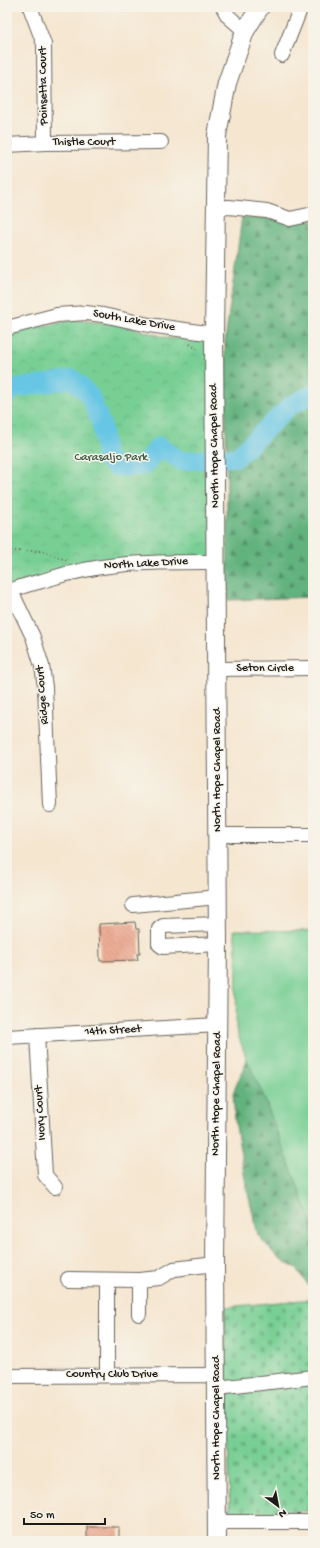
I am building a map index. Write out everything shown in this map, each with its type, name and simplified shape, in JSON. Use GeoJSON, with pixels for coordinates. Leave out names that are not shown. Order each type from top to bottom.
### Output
{"type":"FeatureCollection","features":[{"type":"Feature","properties":{"kind":"main road","name":"North Hope Chapel Road"},"geometry":{"type":"LineString","coordinates":[[217,1541],[215,1264],[218,1025],[218,835],[214,334],[217,135],[227,83],[245,31],[260,7]]}},
{"type":"Feature","properties":{"kind":"street","name":"Poinsetta Court"},"geometry":{"type":"LineString","coordinates":[[30,7],[44,44],[45,143]]}},
{"type":"Feature","properties":{"kind":"street"},"geometry":{"type":"LineString","coordinates":[[223,7],[228,16],[245,31]]}},
{"type":"Feature","properties":{"kind":"street"},"geometry":{"type":"LineString","coordinates":[[282,55],[301,7]]}},
{"type":"Feature","properties":{"kind":"street","name":"Thistle Court"},"geometry":{"type":"LineString","coordinates":[[7,145],[45,143],[161,142]]}},
{"type":"Feature","properties":{"kind":"street"},"geometry":{"type":"LineString","coordinates":[[216,208],[229,207],[267,211],[290,219],[313,214]]}},
{"type":"Feature","properties":{"kind":"street","name":"South Lake Drive"},"geometry":{"type":"LineString","coordinates":[[7,328],[57,315],[86,313],[103,314],[156,326],[214,334]]}},
{"type":"Feature","properties":{"kind":"street","name":"North Lake Drive"},"geometry":{"type":"LineString","coordinates":[[9,592],[87,569],[127,563],[216,562]]}},
{"type":"Feature","properties":{"kind":"street","name":"Ridge Court"},"geometry":{"type":"LineString","coordinates":[[9,592],[33,637],[42,666],[45,687],[50,805]]}},
{"type":"Feature","properties":{"kind":"street","name":"Seton Circle"},"geometry":{"type":"LineString","coordinates":[[217,669],[313,668]]}},
{"type":"Feature","properties":{"kind":"street"},"geometry":{"type":"LineString","coordinates":[[218,835],[313,835]]}},
{"type":"Feature","properties":{"kind":"street"},"geometry":{"type":"LineString","coordinates":[[133,905],[218,897]]}},
{"type":"Feature","properties":{"kind":"street"},"geometry":{"type":"LineString","coordinates":[[218,924],[163,926],[159,929],[159,944],[163,947],[218,944]]}},
{"type":"Feature","properties":{"kind":"street","name":"14th Street"},"geometry":{"type":"LineString","coordinates":[[7,1037],[218,1025]]}},
{"type":"Feature","properties":{"kind":"street","name":"Ivory Court"},"geometry":{"type":"LineString","coordinates":[[37,1035],[45,1175],[55,1187]]}},
{"type":"Feature","properties":{"kind":"street"},"geometry":{"type":"LineString","coordinates":[[68,1279],[139,1280],[159,1278],[174,1269],[215,1264]]}},
{"type":"Feature","properties":{"kind":"street"},"geometry":{"type":"LineString","coordinates":[[107,1280],[107,1375]]}},
{"type":"Feature","properties":{"kind":"street"},"geometry":{"type":"LineString","coordinates":[[139,1280],[139,1314]]}},
{"type":"Feature","properties":{"kind":"street","name":"Country Club Drive"},"geometry":{"type":"LineString","coordinates":[[7,1376],[107,1375],[217,1381],[313,1377]]}},
{"type":"Feature","properties":{"kind":"street"},"geometry":{"type":"LineString","coordinates":[[217,1522],[313,1522]]}},
{"type":"Feature","properties":{"kind":"path"},"geometry":{"type":"LineString","coordinates":[[184,343],[191,344],[196,349]]}},
{"type":"Feature","properties":{"kind":"path"},"geometry":{"type":"LineString","coordinates":[[7,551],[42,551],[87,569]]}},
{"type":"Feature","properties":{"kind":"green space"},"geometry":{"type":"Polygon","coordinates":[[[242,217],[313,221],[313,597],[228,600],[225,341],[242,217]]]}},
{"type":"Feature","properties":{"kind":"green space","name":"Carasaljo Park"},"geometry":{"type":"Polygon","coordinates":[[[75,320],[119,324],[171,339],[214,334],[217,562],[144,562],[7,592],[7,335],[26,329],[75,320]]]}},
{"type":"Feature","properties":{"kind":"green space"},"geometry":{"type":"Polygon","coordinates":[[[234,930],[313,931],[313,1246],[236,1029],[237,961],[234,930]]]}},
{"type":"Feature","properties":{"kind":"green space"},"geometry":{"type":"Polygon","coordinates":[[[247,1060],[263,1095],[313,1226],[313,1292],[297,1269],[279,1259],[258,1235],[246,1185],[235,1120],[233,1093],[247,1060]]]}},
{"type":"Feature","properties":{"kind":"green space"},"geometry":{"type":"Polygon","coordinates":[[[313,1299],[313,1511],[258,1513],[230,1511],[225,1307],[313,1299]]]}},
{"type":"Feature","properties":{"kind":"building"},"geometry":{"type":"Polygon","coordinates":[[[135,922],[136,929],[139,929],[140,954],[137,954],[138,960],[100,961],[99,924],[135,922]]]}},
{"type":"Feature","properties":{"kind":"building"},"geometry":{"type":"Polygon","coordinates":[[[87,1527],[119,1527],[119,1541],[87,1541],[87,1527]]]}},
{"type":"Feature","properties":{"kind":"waterway"},"geometry":{"type":"LineString","coordinates":[[7,396],[12,389],[73,379],[90,396],[102,426],[106,459],[116,467],[144,466],[159,446],[181,461],[237,457],[291,405],[313,394]]}}]}
